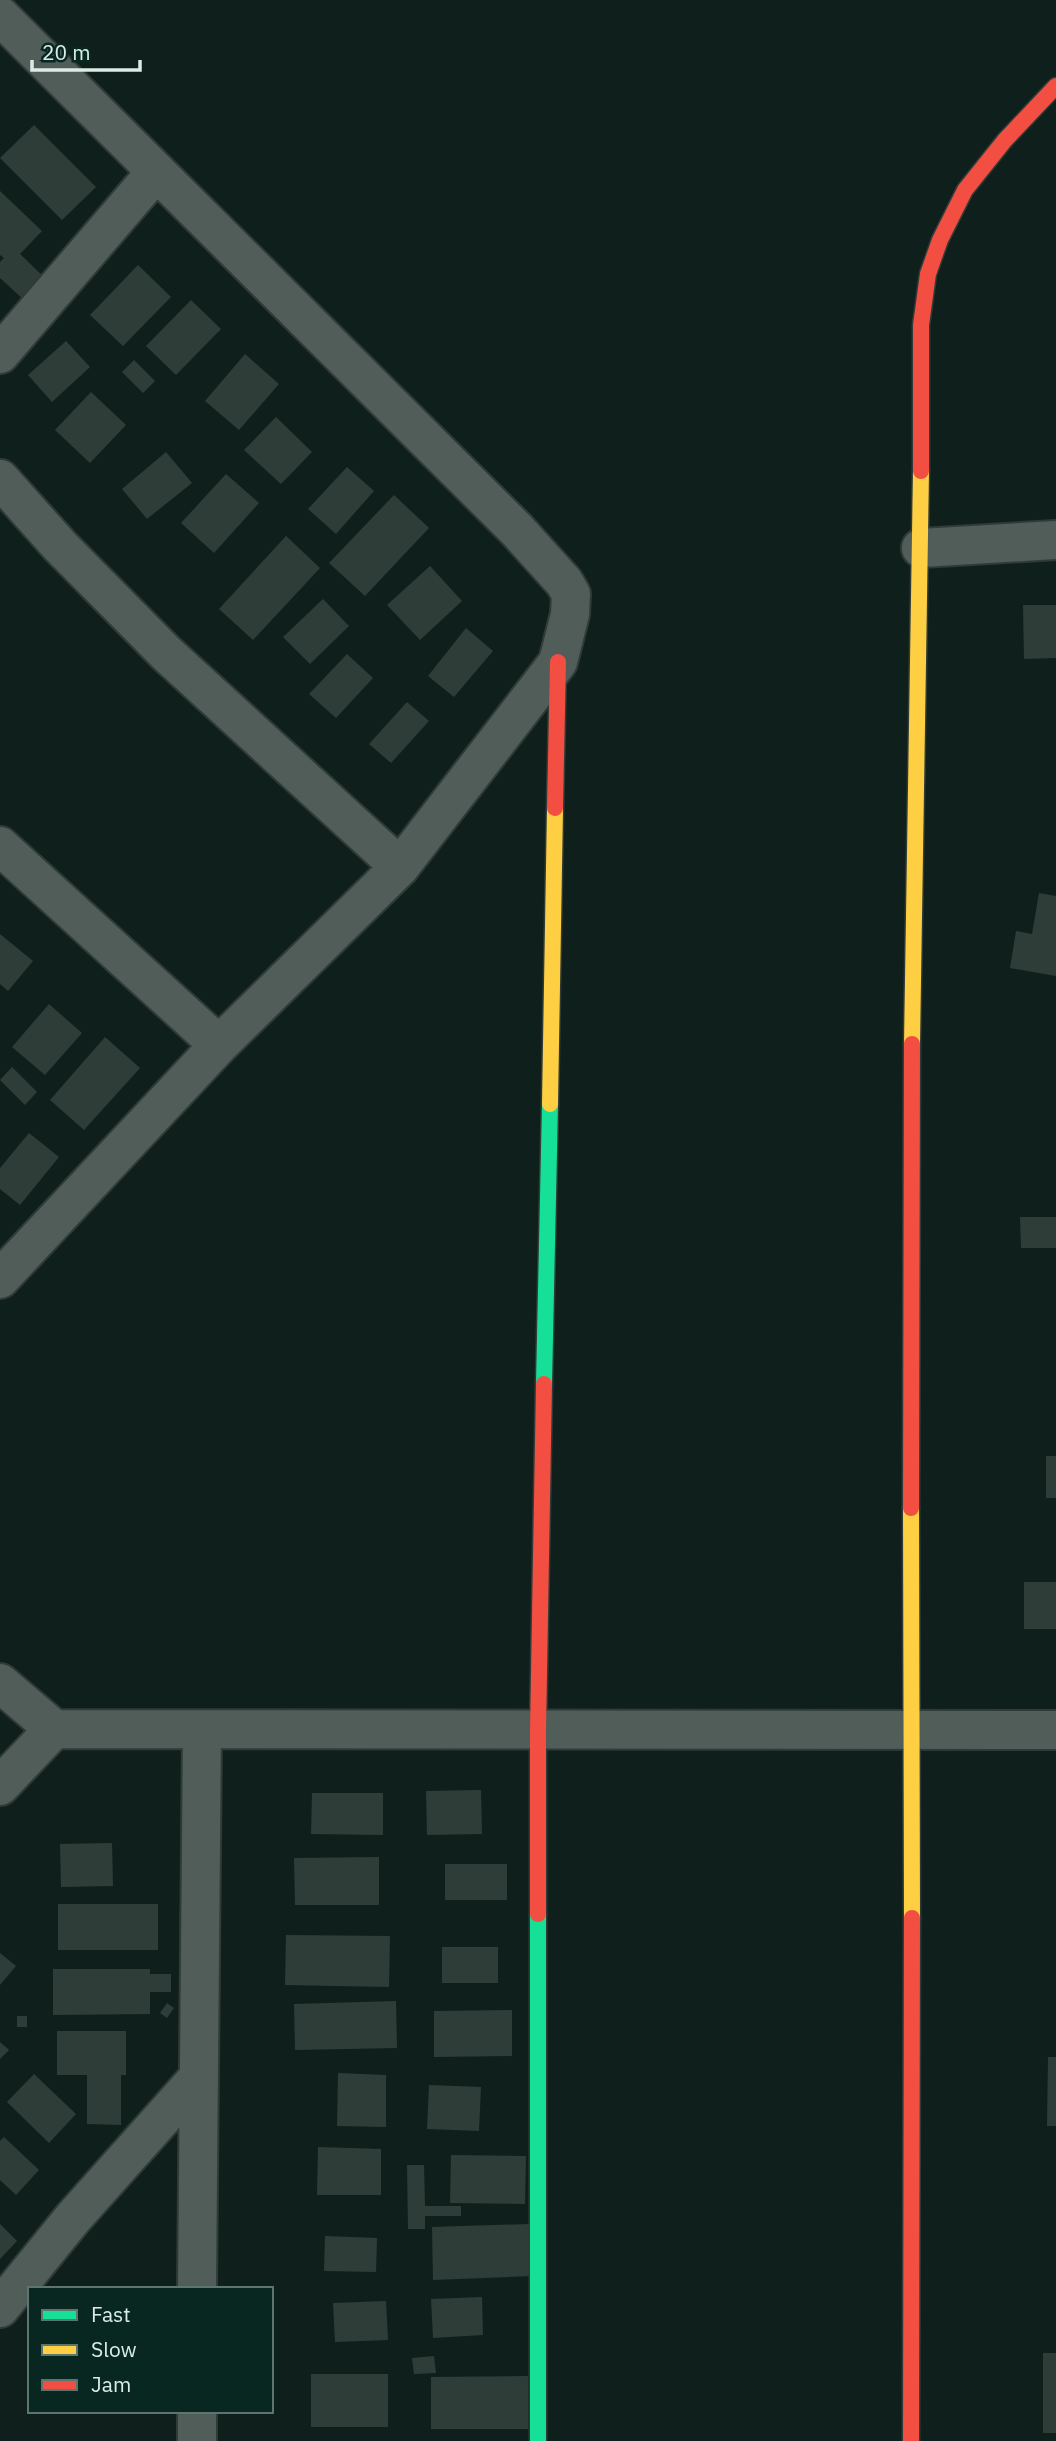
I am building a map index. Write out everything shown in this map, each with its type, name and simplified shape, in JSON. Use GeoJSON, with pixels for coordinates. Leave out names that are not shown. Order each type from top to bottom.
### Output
{"type":"FeatureCollection","features":[{"type":"Feature","properties":{"kind":"street"},"geometry":{"type":"LineString","coordinates":[[0,16],[517,530],[564,582],[571,594],[558,662],[538,1731],[538,2441]]}},
{"type":"Feature","properties":{"kind":"street"},"geometry":{"type":"LineString","coordinates":[[911,2441],[909,1130],[921,548],[922,326],[928,274],[940,240],[965,190],[1005,140],[1056,86]]}},
{"type":"Feature","properties":{"kind":"street"},"geometry":{"type":"LineString","coordinates":[[0,354],[156,172]]}},
{"type":"Feature","properties":{"kind":"street"},"geometry":{"type":"LineString","coordinates":[[0,479],[60,546],[166,653],[400,867]]}},
{"type":"Feature","properties":{"kind":"street"},"geometry":{"type":"LineString","coordinates":[[921,548],[1056,540]]}},
{"type":"Feature","properties":{"kind":"street"},"geometry":{"type":"LineString","coordinates":[[0,1279],[219,1045],[400,867],[558,662]]}},
{"type":"Feature","properties":{"kind":"street"},"geometry":{"type":"LineString","coordinates":[[0,846],[219,1045]]}},
{"type":"Feature","properties":{"kind":"street"},"geometry":{"type":"LineString","coordinates":[[0,1683],[54,1728],[1056,1730]]}},
{"type":"Feature","properties":{"kind":"street"},"geometry":{"type":"LineString","coordinates":[[0,1786],[54,1728]]}},
{"type":"Feature","properties":{"kind":"street"},"geometry":{"type":"LineString","coordinates":[[197,2287],[202,1730]]}},
{"type":"Feature","properties":{"kind":"street"},"geometry":{"type":"LineString","coordinates":[[0,2308],[73,2218],[197,2079]]}},
{"type":"Feature","properties":{"kind":"street"},"geometry":{"type":"LineString","coordinates":[[197,2413],[197,2441]]}},
{"type":"Feature","properties":{"kind":"building"},"geometry":{"type":"Polygon","coordinates":[[[34,125],[96,187],[62,220],[0,158],[34,125]]]}},
{"type":"Feature","properties":{"kind":"building"},"geometry":{"type":"Polygon","coordinates":[[[0,191],[42,231],[20,254],[46,279],[25,301],[0,278],[0,262],[4,258],[0,255],[0,191]]]}},
{"type":"Feature","properties":{"kind":"building"},"geometry":{"type":"Polygon","coordinates":[[[138,265],[171,297],[123,346],[90,315],[138,265]]]}},
{"type":"Feature","properties":{"kind":"building"},"geometry":{"type":"Polygon","coordinates":[[[191,300],[221,329],[176,375],[146,346],[191,300]]]}},
{"type":"Feature","properties":{"kind":"building"},"geometry":{"type":"Polygon","coordinates":[[[66,341],[90,367],[52,402],[28,375],[66,341]]]}},
{"type":"Feature","properties":{"kind":"building"},"geometry":{"type":"Polygon","coordinates":[[[245,354],[279,384],[239,430],[205,401],[245,354]]]}},
{"type":"Feature","properties":{"kind":"building"},"geometry":{"type":"Polygon","coordinates":[[[134,360],[155,381],[143,393],[122,372],[134,360]]]}},
{"type":"Feature","properties":{"kind":"building"},"geometry":{"type":"Polygon","coordinates":[[[91,392],[126,425],[90,463],[55,430],[91,392]]]}},
{"type":"Feature","properties":{"kind":"building"},"geometry":{"type":"Polygon","coordinates":[[[276,417],[312,452],[281,484],[244,450],[276,417]]]}},
{"type":"Feature","properties":{"kind":"building"},"geometry":{"type":"Polygon","coordinates":[[[166,452],[192,483],[147,519],[122,489],[166,452]]]}},
{"type":"Feature","properties":{"kind":"building"},"geometry":{"type":"Polygon","coordinates":[[[347,467],[374,491],[336,534],[308,509],[347,467]]]}},
{"type":"Feature","properties":{"kind":"building"},"geometry":{"type":"Polygon","coordinates":[[[226,474],[259,503],[214,553],[181,523],[226,474]]]}},
{"type":"Feature","properties":{"kind":"building"},"geometry":{"type":"Polygon","coordinates":[[[394,495],[429,528],[365,596],[329,563],[394,495]]]}},
{"type":"Feature","properties":{"kind":"building"},"geometry":{"type":"Polygon","coordinates":[[[286,536],[320,568],[253,640],[219,609],[286,536]]]}},
{"type":"Feature","properties":{"kind":"building"},"geometry":{"type":"Polygon","coordinates":[[[430,566],[462,601],[420,640],[387,605],[430,566]]]}},
{"type":"Feature","properties":{"kind":"building"},"geometry":{"type":"Polygon","coordinates":[[[323,599],[349,626],[310,664],[283,637],[323,599]]]}},
{"type":"Feature","properties":{"kind":"building"},"geometry":{"type":"Polygon","coordinates":[[[1023,605],[1056,605],[1056,658],[1024,659],[1023,605]]]}},
{"type":"Feature","properties":{"kind":"building"},"geometry":{"type":"Polygon","coordinates":[[[466,628],[493,651],[454,697],[428,676],[466,628]]]}},
{"type":"Feature","properties":{"kind":"building"},"geometry":{"type":"Polygon","coordinates":[[[347,654],[373,678],[336,718],[309,694],[347,654]]]}},
{"type":"Feature","properties":{"kind":"building"},"geometry":{"type":"Polygon","coordinates":[[[407,702],[429,721],[391,763],[369,744],[407,702]]]}},
{"type":"Feature","properties":{"kind":"building"},"geometry":{"type":"Polygon","coordinates":[[[1039,893],[1056,896],[1056,976],[1010,968],[1016,931],[1032,934],[1039,893]]]}},
{"type":"Feature","properties":{"kind":"building"},"geometry":{"type":"Polygon","coordinates":[[[0,934],[33,961],[8,991],[0,984],[0,934]]]}},
{"type":"Feature","properties":{"kind":"building"},"geometry":{"type":"Polygon","coordinates":[[[49,1004],[82,1033],[45,1075],[12,1047],[49,1004]]]}},
{"type":"Feature","properties":{"kind":"building"},"geometry":{"type":"Polygon","coordinates":[[[105,1037],[140,1068],[84,1130],[50,1100],[105,1037]]]}},
{"type":"Feature","properties":{"kind":"building"},"geometry":{"type":"Polygon","coordinates":[[[12,1067],[37,1092],[25,1105],[0,1080],[12,1067]]]}},
{"type":"Feature","properties":{"kind":"building"},"geometry":{"type":"Polygon","coordinates":[[[29,1133],[59,1157],[20,1205],[0,1189],[0,1168],[29,1133]]]}},
{"type":"Feature","properties":{"kind":"building"},"geometry":{"type":"Polygon","coordinates":[[[1020,1217],[1056,1217],[1056,1248],[1021,1248],[1020,1217]]]}},
{"type":"Feature","properties":{"kind":"building"},"geometry":{"type":"Polygon","coordinates":[[[1046,1456],[1056,1456],[1056,1498],[1046,1498],[1046,1456]]]}},
{"type":"Feature","properties":{"kind":"building"},"geometry":{"type":"Polygon","coordinates":[[[1024,1582],[1056,1582],[1056,1629],[1024,1629],[1024,1582]]]}},
{"type":"Feature","properties":{"kind":"building"},"geometry":{"type":"Polygon","coordinates":[[[481,1790],[482,1834],[427,1835],[426,1791],[481,1790]]]}},
{"type":"Feature","properties":{"kind":"building"},"geometry":{"type":"Polygon","coordinates":[[[312,1793],[383,1793],[383,1835],[311,1834],[312,1793]]]}},
{"type":"Feature","properties":{"kind":"building"},"geometry":{"type":"Polygon","coordinates":[[[112,1843],[113,1886],[61,1887],[60,1844],[112,1843]]]}},
{"type":"Feature","properties":{"kind":"building"},"geometry":{"type":"Polygon","coordinates":[[[379,1857],[379,1905],[295,1905],[294,1858],[379,1857]]]}},
{"type":"Feature","properties":{"kind":"building"},"geometry":{"type":"Polygon","coordinates":[[[445,1864],[507,1864],[507,1900],[445,1900],[445,1864]]]}},
{"type":"Feature","properties":{"kind":"building"},"geometry":{"type":"Polygon","coordinates":[[[58,1904],[158,1904],[158,1950],[58,1950],[58,1904]]]}},
{"type":"Feature","properties":{"kind":"building"},"geometry":{"type":"Polygon","coordinates":[[[286,1935],[390,1936],[389,1987],[285,1985],[286,1935]]]}},
{"type":"Feature","properties":{"kind":"building"},"geometry":{"type":"Polygon","coordinates":[[[442,1947],[498,1947],[498,1983],[442,1983],[442,1947]]]}},
{"type":"Feature","properties":{"kind":"building"},"geometry":{"type":"Polygon","coordinates":[[[0,1953],[16,1966],[0,1985],[0,1953]]]}},
{"type":"Feature","properties":{"kind":"building"},"geometry":{"type":"Polygon","coordinates":[[[53,1969],[150,1969],[150,1974],[171,1974],[171,1992],[150,1992],[150,2014],[53,2015],[53,1969]]]}},
{"type":"Feature","properties":{"kind":"building"},"geometry":{"type":"Polygon","coordinates":[[[396,2001],[397,2048],[295,2050],[294,2004],[396,2001]]]}},
{"type":"Feature","properties":{"kind":"building"},"geometry":{"type":"Polygon","coordinates":[[[167,2003],[174,2008],[167,2018],[160,2013],[167,2003]]]}},
{"type":"Feature","properties":{"kind":"building"},"geometry":{"type":"Polygon","coordinates":[[[512,2010],[512,2056],[434,2057],[434,2011],[512,2010]]]}},
{"type":"Feature","properties":{"kind":"building"},"geometry":{"type":"Polygon","coordinates":[[[17,2016],[27,2016],[27,2027],[17,2027],[17,2016]]]}},
{"type":"Feature","properties":{"kind":"building"},"geometry":{"type":"Polygon","coordinates":[[[57,2031],[126,2031],[126,2075],[121,2075],[121,2125],[87,2124],[87,2075],[57,2075],[57,2031]]]}},
{"type":"Feature","properties":{"kind":"building"},"geometry":{"type":"Polygon","coordinates":[[[0,2042],[9,2050],[0,2059],[0,2042]]]}},
{"type":"Feature","properties":{"kind":"building"},"geometry":{"type":"Polygon","coordinates":[[[1048,2057],[1056,2057],[1056,2126],[1047,2126],[1048,2057]]]}},
{"type":"Feature","properties":{"kind":"building"},"geometry":{"type":"Polygon","coordinates":[[[338,2073],[386,2075],[386,2127],[337,2126],[338,2073]]]}},
{"type":"Feature","properties":{"kind":"building"},"geometry":{"type":"Polygon","coordinates":[[[34,2074],[76,2114],[49,2143],[7,2102],[34,2074]]]}},
{"type":"Feature","properties":{"kind":"building"},"geometry":{"type":"Polygon","coordinates":[[[429,2085],[481,2087],[479,2131],[427,2129],[429,2085]]]}},
{"type":"Feature","properties":{"kind":"building"},"geometry":{"type":"Polygon","coordinates":[[[4,2137],[39,2170],[16,2195],[0,2180],[0,2141],[4,2137]]]}},
{"type":"Feature","properties":{"kind":"building"},"geometry":{"type":"Polygon","coordinates":[[[318,2147],[381,2149],[381,2195],[317,2195],[318,2147]]]}},
{"type":"Feature","properties":{"kind":"building"},"geometry":{"type":"Polygon","coordinates":[[[451,2155],[526,2156],[525,2204],[450,2203],[451,2155]]]}},
{"type":"Feature","properties":{"kind":"building"},"geometry":{"type":"Polygon","coordinates":[[[407,2165],[424,2165],[425,2206],[461,2206],[461,2216],[425,2216],[425,2229],[408,2229],[407,2165]]]}},
{"type":"Feature","properties":{"kind":"building"},"geometry":{"type":"Polygon","coordinates":[[[0,2224],[17,2241],[0,2259],[0,2224]]]}},
{"type":"Feature","properties":{"kind":"building"},"geometry":{"type":"Polygon","coordinates":[[[530,2224],[532,2276],[433,2280],[432,2227],[530,2224]]]}},
{"type":"Feature","properties":{"kind":"building"},"geometry":{"type":"Polygon","coordinates":[[[325,2236],[377,2238],[376,2272],[324,2271],[325,2236]]]}},
{"type":"Feature","properties":{"kind":"building"},"geometry":{"type":"Polygon","coordinates":[[[482,2297],[483,2335],[433,2338],[431,2299],[482,2297]]]}},
{"type":"Feature","properties":{"kind":"building"},"geometry":{"type":"Polygon","coordinates":[[[386,2301],[388,2340],[335,2342],[333,2303],[386,2301]]]}},
{"type":"Feature","properties":{"kind":"building"},"geometry":{"type":"Polygon","coordinates":[[[1043,2353],[1056,2353],[1056,2433],[1043,2433],[1043,2353]]]}},
{"type":"Feature","properties":{"kind":"building"},"geometry":{"type":"Polygon","coordinates":[[[434,2356],[436,2373],[414,2374],[412,2358],[434,2356]]]}},
{"type":"Feature","properties":{"kind":"building"},"geometry":{"type":"Polygon","coordinates":[[[311,2374],[388,2374],[388,2427],[311,2427],[311,2374]]]}},
{"type":"Feature","properties":{"kind":"building"},"geometry":{"type":"Polygon","coordinates":[[[528,2376],[528,2429],[431,2429],[431,2377],[528,2376]]]}},
{"type":"Feature","properties":{"kind":"traffic: fast"},"geometry":{"type":"LineString","coordinates":[[544,1384],[550,1104]]}},
{"type":"Feature","properties":{"kind":"traffic: fast"},"geometry":{"type":"LineString","coordinates":[[538,1914],[538,2441]]}},
{"type":"Feature","properties":{"kind":"traffic: slow"},"geometry":{"type":"LineString","coordinates":[[912,1044],[921,471]]}},
{"type":"Feature","properties":{"kind":"traffic: slow"},"geometry":{"type":"LineString","coordinates":[[550,1104],[555,808]]}},
{"type":"Feature","properties":{"kind":"traffic: slow"},"geometry":{"type":"LineString","coordinates":[[911,1508],[912,1918]]}},
{"type":"Feature","properties":{"kind":"traffic: jam"},"geometry":{"type":"LineString","coordinates":[[921,471],[921,325],[928,274],[940,240],[965,190],[1005,140],[1056,86]]}},
{"type":"Feature","properties":{"kind":"traffic: jam"},"geometry":{"type":"LineString","coordinates":[[555,808],[558,662]]}},
{"type":"Feature","properties":{"kind":"traffic: jam"},"geometry":{"type":"LineString","coordinates":[[911,1508],[912,1044]]}},
{"type":"Feature","properties":{"kind":"traffic: jam"},"geometry":{"type":"LineString","coordinates":[[538,1914],[544,1384]]}},
{"type":"Feature","properties":{"kind":"traffic: jam"},"geometry":{"type":"LineString","coordinates":[[911,2441],[912,1918]]}}]}
